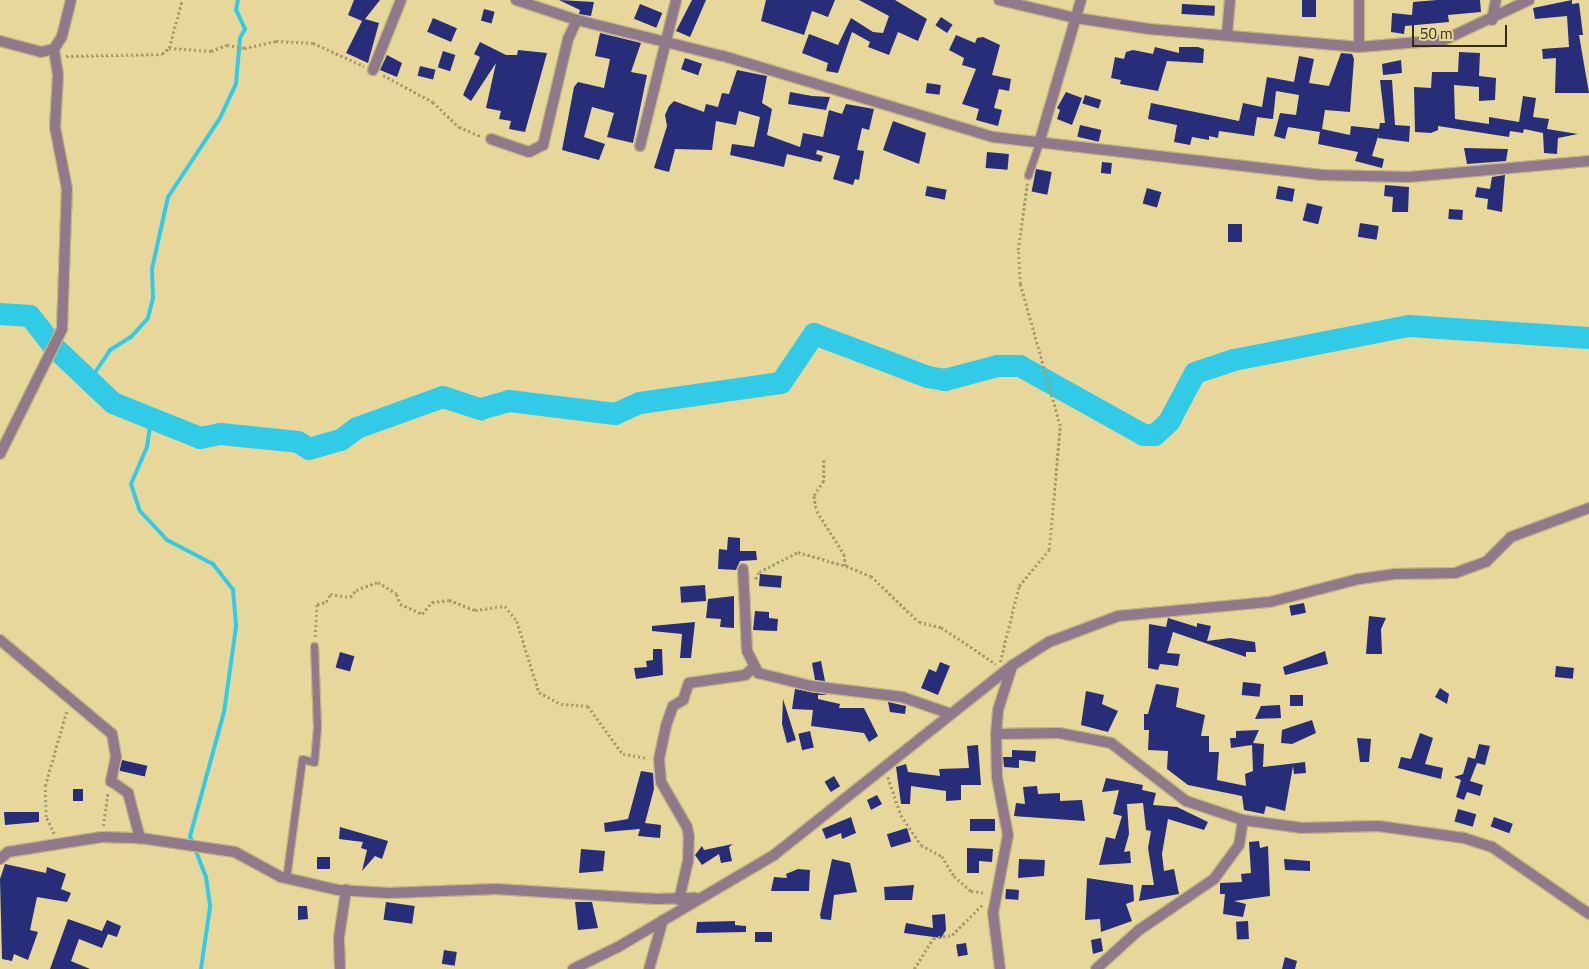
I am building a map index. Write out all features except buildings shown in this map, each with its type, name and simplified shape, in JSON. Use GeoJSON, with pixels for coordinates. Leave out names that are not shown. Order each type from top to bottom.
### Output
{"type":"FeatureCollection","features":[{"type":"Feature","properties":{"kind":"street"},"geometry":{"type":"LineString","coordinates":[[0,454],[62,329],[67,189],[55,127],[55,53],[62,36],[71,0]]}},
{"type":"Feature","properties":{"kind":"street"},"geometry":{"type":"LineString","coordinates":[[373,70],[401,0]]}},
{"type":"Feature","properties":{"kind":"street"},"geometry":{"type":"LineString","coordinates":[[516,0],[577,20],[666,40],[993,137],[1040,140],[1141,157],[1362,176],[1448,175],[1589,161]]}},
{"type":"Feature","properties":{"kind":"street"},"geometry":{"type":"LineString","coordinates":[[640,146],[676,0]]}},
{"type":"Feature","properties":{"kind":"street"},"geometry":{"type":"LineString","coordinates":[[999,0],[1076,18],[1359,47],[1444,40],[1492,20],[1529,0]]}},
{"type":"Feature","properties":{"kind":"street"},"geometry":{"type":"LineString","coordinates":[[1040,140],[1081,0]]}},
{"type":"Feature","properties":{"kind":"street"},"geometry":{"type":"LineString","coordinates":[[1227,34],[1230,0]]}},
{"type":"Feature","properties":{"kind":"street"},"geometry":{"type":"LineString","coordinates":[[1359,0],[1359,47]]}},
{"type":"Feature","properties":{"kind":"street"},"geometry":{"type":"LineString","coordinates":[[1492,20],[1496,0]]}},
{"type":"Feature","properties":{"kind":"street"},"geometry":{"type":"LineString","coordinates":[[491,138],[529,152],[543,145],[568,39],[577,20]]}},
{"type":"Feature","properties":{"kind":"street"},"geometry":{"type":"LineString","coordinates":[[0,41],[41,52],[55,53]]}},
{"type":"Feature","properties":{"kind":"street"},"geometry":{"type":"LineString","coordinates":[[573,969],[663,920],[774,855],[1013,665],[1049,642],[1118,616],[1270,602],[1359,579],[1396,574],[1438,575],[1472,568],[1486,562],[1511,537],[1589,508]]}},
{"type":"Feature","properties":{"kind":"street"},"geometry":{"type":"LineString","coordinates":[[743,569],[745,639],[753,668],[764,675],[811,686],[902,697],[951,714]]}},
{"type":"Feature","properties":{"kind":"street"},"geometry":{"type":"LineString","coordinates":[[0,640],[71,702],[112,734],[116,757],[112,781],[128,793],[140,838]]}},
{"type":"Feature","properties":{"kind":"street"},"geometry":{"type":"LineString","coordinates":[[1000,969],[994,942],[996,891],[1008,835],[997,778],[996,734],[998,710],[1013,665]]}},
{"type":"Feature","properties":{"kind":"street"},"geometry":{"type":"LineString","coordinates":[[679,900],[688,862],[688,827],[661,782],[659,759],[673,706],[683,700],[690,684],[745,675],[753,668]]}},
{"type":"Feature","properties":{"kind":"street"},"geometry":{"type":"LineString","coordinates":[[996,734],[1059,733],[1111,743],[1186,801],[1243,820],[1302,828],[1378,826],[1464,838],[1492,847],[1589,914]]}},
{"type":"Feature","properties":{"kind":"street"},"geometry":{"type":"LineString","coordinates":[[1096,969],[1139,930],[1214,879],[1239,845],[1243,820]]}},
{"type":"Feature","properties":{"kind":"street"},"geometry":{"type":"LineString","coordinates":[[3,854],[102,837],[140,838],[235,852],[286,879],[346,890],[496,889],[679,900],[700,897]]}},
{"type":"Feature","properties":{"kind":"street"},"geometry":{"type":"LineString","coordinates":[[340,969],[339,937],[346,890]]}},
{"type":"Feature","properties":{"kind":"street"},"geometry":{"type":"LineString","coordinates":[[649,969],[663,920]]}},
{"type":"Feature","properties":{"kind":"lane"},"geometry":{"type":"LineString","coordinates":[[1028,175],[1040,140]]}},
{"type":"Feature","properties":{"kind":"lane"},"geometry":{"type":"LineString","coordinates":[[286,879],[302,760],[314,762],[317,727],[314,646]]}},
{"type":"Feature","properties":{"kind":"path"},"geometry":{"type":"LineString","coordinates":[[55,53],[158,56],[169,48],[182,0]]}},
{"type":"Feature","properties":{"kind":"path"},"geometry":{"type":"LineString","coordinates":[[169,48],[211,51],[227,45],[244,48],[276,41],[313,43],[373,70],[433,102],[472,134],[491,138]]}},
{"type":"Feature","properties":{"kind":"path"},"geometry":{"type":"LineString","coordinates":[[744,592],[758,572],[798,552],[846,566],[871,576],[919,622],[941,627],[1000,666],[1020,586],[1044,561],[1049,550],[1060,426],[1020,284],[1018,250],[1028,175]]}},
{"type":"Feature","properties":{"kind":"path"},"geometry":{"type":"LineString","coordinates":[[824,460],[824,481],[814,496],[817,511],[844,554],[846,566]]}},
{"type":"Feature","properties":{"kind":"path"},"geometry":{"type":"LineString","coordinates":[[314,646],[317,604],[326,602],[330,594],[350,597],[356,590],[378,582],[397,594],[400,604],[422,614],[432,602],[449,600],[475,610],[505,606],[517,621],[539,692],[561,704],[588,706],[623,754],[659,759]]}},
{"type":"Feature","properties":{"kind":"path"},"geometry":{"type":"LineString","coordinates":[[59,844],[46,817],[45,786],[71,702]]}},
{"type":"Feature","properties":{"kind":"path"},"geometry":{"type":"LineString","coordinates":[[884,767],[902,815],[921,845],[942,856],[954,876],[971,891],[996,891]]}},
{"type":"Feature","properties":{"kind":"path"},"geometry":{"type":"LineString","coordinates":[[102,837],[112,781]]}},
{"type":"Feature","properties":{"kind":"path"},"geometry":{"type":"LineString","coordinates":[[914,969],[932,938],[952,935],[996,891]]}},
{"type":"Feature","properties":{"kind":"waterway"},"geometry":{"type":"LineString","coordinates":[[90,380],[110,350],[131,337],[148,318],[153,298],[152,269],[168,197],[220,118],[236,83],[240,38],[245,29],[236,10],[238,0]]}},
{"type":"Feature","properties":{"kind":"waterway"},"geometry":{"type":"LineString","coordinates":[[0,314],[30,316],[54,347],[113,403],[200,438],[221,434],[298,442],[309,449],[341,440],[357,428],[443,397],[481,409],[509,401],[615,414],[640,403],[781,383],[814,334],[928,377],[945,380],[998,366],[1020,366],[1144,435],[1155,435],[1169,422],[1195,373],[1234,360],[1409,326],[1589,338]]}},
{"type":"Feature","properties":{"kind":"waterway"},"geometry":{"type":"LineString","coordinates":[[151,419],[147,447],[131,484],[140,511],[167,540],[213,564],[233,590],[236,627],[224,712],[190,836],[206,877],[210,907],[201,969]]}}]}
